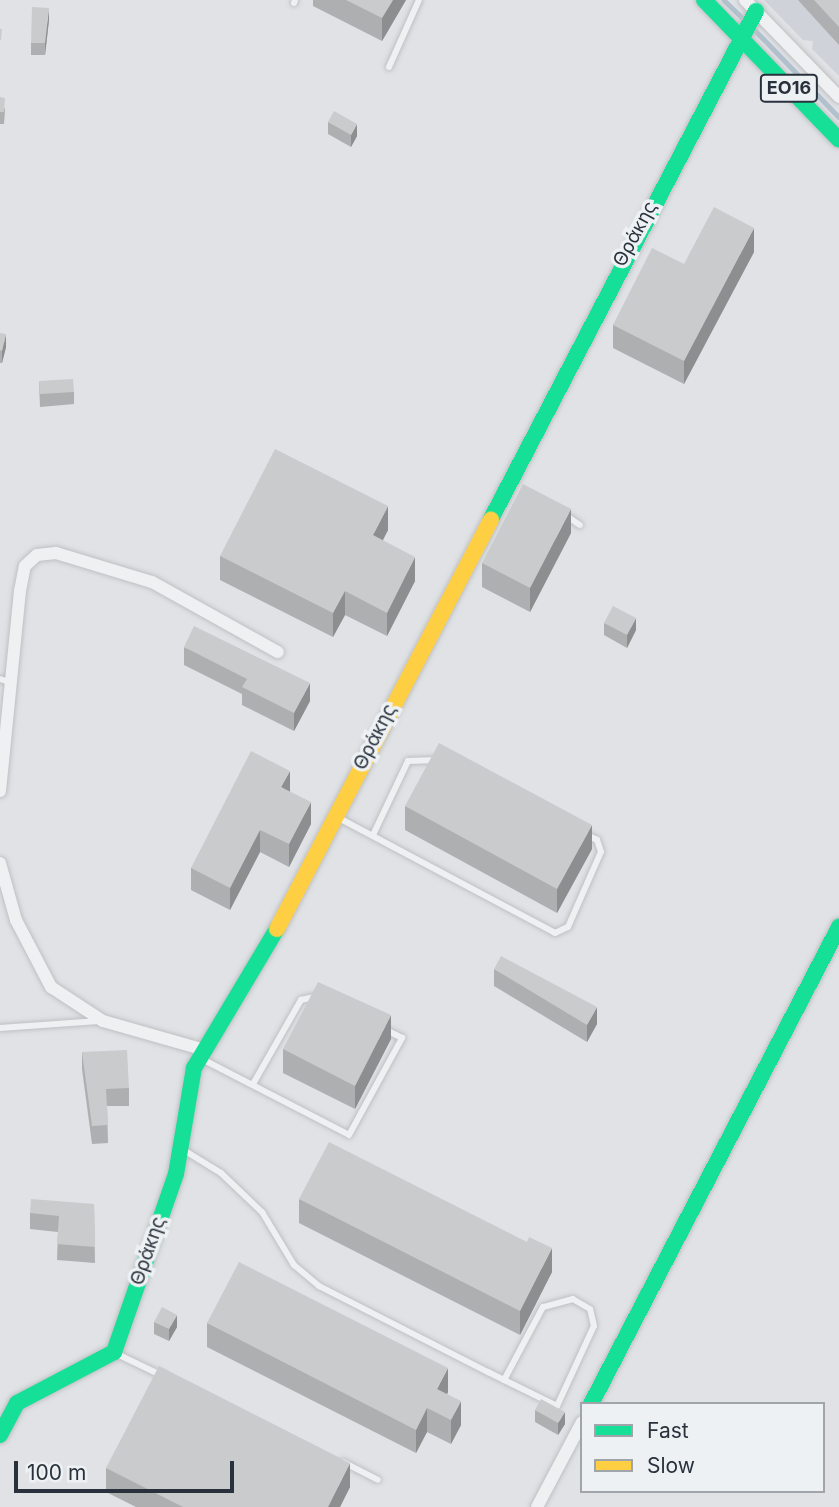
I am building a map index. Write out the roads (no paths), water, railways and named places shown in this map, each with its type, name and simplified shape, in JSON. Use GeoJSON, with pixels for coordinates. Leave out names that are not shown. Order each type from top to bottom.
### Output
{"type":"FeatureCollection","features":[{"type":"Feature","properties":{"kind":"street","name":"ΕΟ16"},"geometry":{"type":"LineString","coordinates":[[705,0],[839,140]]}},
{"type":"Feature","properties":{"kind":"street","name":"Θράκης"},"geometry":{"type":"LineString","coordinates":[[114,1353],[181,1148],[202,1054],[335,816],[511,484],[740,36],[751,6]]}},
{"type":"Feature","properties":{"kind":"street"},"geometry":{"type":"LineString","coordinates":[[751,6],[839,97]]}},
{"type":"Feature","properties":{"kind":"street"},"geometry":{"type":"LineString","coordinates":[[0,791],[6,681],[20,591],[25,566],[37,555],[56,553],[152,582],[278,652]]}},
{"type":"Feature","properties":{"kind":"street"},"geometry":{"type":"LineString","coordinates":[[0,863],[37,965],[51,987],[103,1021],[202,1054]]}},
{"type":"Feature","properties":{"kind":"street"},"geometry":{"type":"LineString","coordinates":[[592,1402],[839,927]]}},
{"type":"Feature","properties":{"kind":"street"},"geometry":{"type":"LineString","coordinates":[[0,1435],[17,1403],[114,1353]]}},
{"type":"Feature","properties":{"kind":"street"},"geometry":{"type":"LineString","coordinates":[[537,1507],[580,1426]]}},
{"type":"Feature","properties":{"kind":"lane"},"geometry":{"type":"LineString","coordinates":[[389,67],[419,0]]}},
{"type":"Feature","properties":{"kind":"lane"},"geometry":{"type":"LineString","coordinates":[[552,507],[580,525]]}},
{"type":"Feature","properties":{"kind":"lane"},"geometry":{"type":"LineString","coordinates":[[373,835],[408,761],[430,756],[442,762]]}},
{"type":"Feature","properties":{"kind":"lane"},"geometry":{"type":"LineString","coordinates":[[335,816],[555,933],[568,927],[601,852],[597,840],[573,828]]}},
{"type":"Feature","properties":{"kind":"lane"},"geometry":{"type":"LineString","coordinates":[[253,1084],[304,996],[328,1001]]}},
{"type":"Feature","properties":{"kind":"lane"},"geometry":{"type":"LineString","coordinates":[[0,1028],[103,1021]]}},
{"type":"Feature","properties":{"kind":"lane"},"geometry":{"type":"LineString","coordinates":[[202,1054],[340,1134],[353,1133],[402,1038],[377,1026]]}},
{"type":"Feature","properties":{"kind":"lane"},"geometry":{"type":"LineString","coordinates":[[181,1148],[221,1173],[262,1212],[294,1265],[319,1286],[504,1380],[558,1406],[594,1326],[590,1309],[573,1299],[542,1307],[504,1380]]}},
{"type":"Feature","properties":{"kind":"lane"},"geometry":{"type":"LineString","coordinates":[[114,1353],[175,1382]]}},
{"type":"Feature","properties":{"kind":"lane"},"geometry":{"type":"LineString","coordinates":[[332,1457],[378,1480]]}},
{"type":"Feature","properties":{"kind":"waterway"},"geometry":{"type":"LineString","coordinates":[[724,0],[746,21]]}},
{"type":"Feature","properties":{"kind":"waterway"},"geometry":{"type":"LineString","coordinates":[[752,27],[839,117]]}}]}
